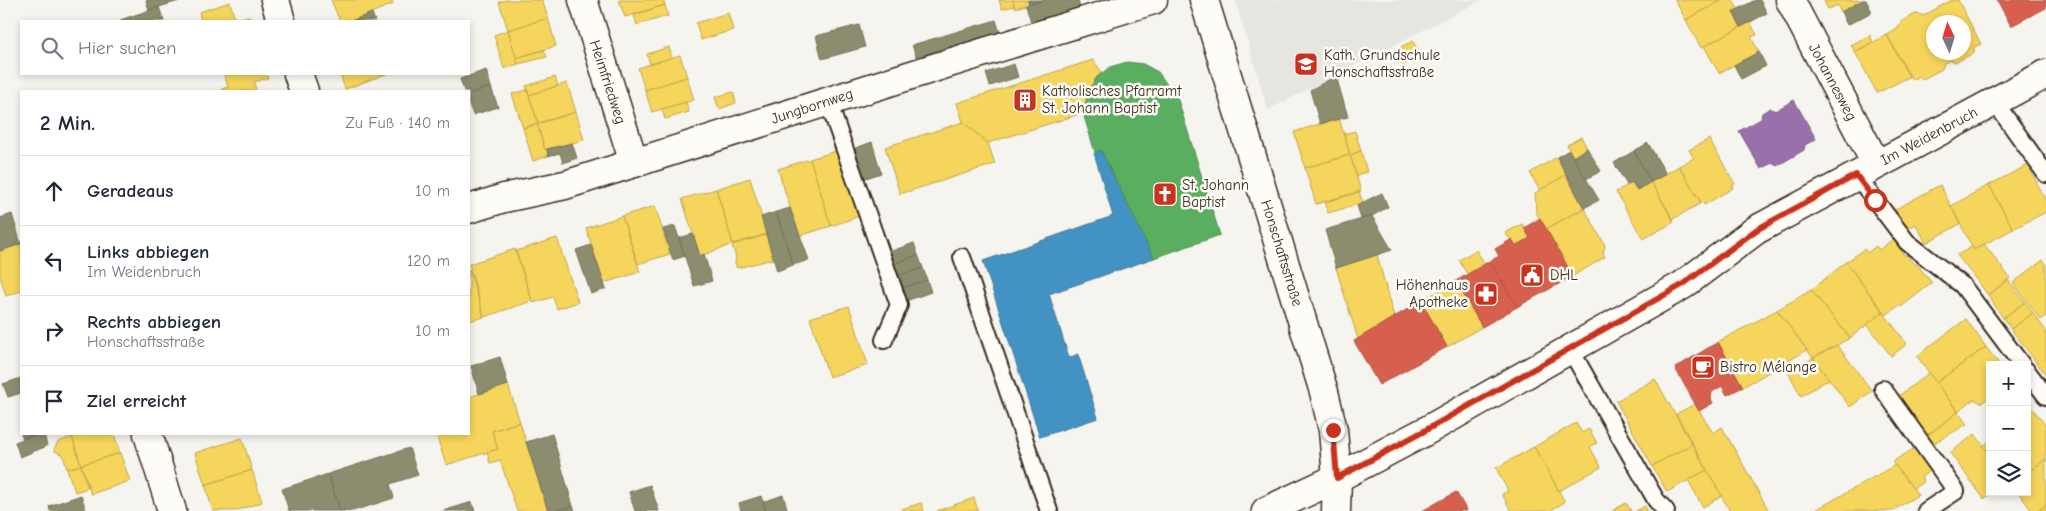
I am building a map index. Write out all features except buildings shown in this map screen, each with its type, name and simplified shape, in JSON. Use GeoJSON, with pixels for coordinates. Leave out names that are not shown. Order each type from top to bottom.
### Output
{"type":"FeatureCollection","features":[{"type":"Feature","properties":{"kind":"street"},"geometry":{"type":"LineString","coordinates":[[275,0],[282,20]]}},
{"type":"Feature","properties":{"kind":"street","name":"Heimfriedweg"},"geometry":{"type":"LineString","coordinates":[[583,0],[634,163]]}},
{"type":"Feature","properties":{"kind":"street","name":"Jungbornweg"},"geometry":{"type":"LineString","coordinates":[[470,209],[504,198],[565,185],[1154,0]]}},
{"type":"Feature","properties":{"kind":"street","name":"Honschaftsstraße"},"geometry":{"type":"LineString","coordinates":[[1204,0],[1324,392],[1333,430],[1337,478],[1336,511]]}},
{"type":"Feature","properties":{"kind":"street","name":"Johannesweg"},"geometry":{"type":"LineString","coordinates":[[1790,0],[1866,170]]}},
{"type":"Feature","properties":{"kind":"street","name":"Im Weidenbruch"},"geometry":{"type":"LineString","coordinates":[[1266,511],[1337,478],[1570,349],[1682,285],[1756,230],[2046,74]]}},
{"type":"Feature","properties":{"kind":"street"},"geometry":{"type":"LineString","coordinates":[[298,75],[304,90]]}},
{"type":"Feature","properties":{"kind":"street"},"geometry":{"type":"LineString","coordinates":[[148,435],[172,511]]}},
{"type":"Feature","properties":{"kind":"lane"},"geometry":{"type":"LineString","coordinates":[[828,101],[899,306],[884,340]]}},
{"type":"Feature","properties":{"kind":"lane"},"geometry":{"type":"LineString","coordinates":[[1994,101],[2046,174]]}},
{"type":"Feature","properties":{"kind":"lane"},"geometry":{"type":"LineString","coordinates":[[1866,170],[1906,242],[1962,285],[2019,361]]}},
{"type":"Feature","properties":{"kind":"lane"},"geometry":{"type":"LineString","coordinates":[[962,257],[1049,511]]}},
{"type":"Feature","properties":{"kind":"lane"},"geometry":{"type":"LineString","coordinates":[[1570,349],[1656,500],[1666,511]]}},
{"type":"Feature","properties":{"kind":"lane"},"geometry":{"type":"LineString","coordinates":[[2031,376],[2046,396]]}},
{"type":"Feature","properties":{"kind":"lane"},"geometry":{"type":"LineString","coordinates":[[1883,389],[1956,491],[1926,511]]}},
{"type":"Feature","properties":{"kind":"shaded area","name":"Kath. Grundschule Honschaftsstraße"},"geometry":{"type":"Polygon","coordinates":[[[1235,0],[1482,0],[1268,110],[1235,0]]]}},
{"type":"Feature","properties":{"kind":"place","name":"Kath. Grundschule Honschaftsstraße"},"geometry":{"type":"Point","coordinates":[1306,64]}},
{"type":"Feature","properties":{"kind":"place","name":"Katholisches Pfarramt St. Johann Baptist"},"geometry":{"type":"Point","coordinates":[1025,100]}},
{"type":"Feature","properties":{"kind":"place","name":"St. Johann Baptist"},"geometry":{"type":"Point","coordinates":[1165,194]}},
{"type":"Feature","properties":{"kind":"place","name":"DHL"},"geometry":{"type":"Point","coordinates":[1532,275]}},
{"type":"Feature","properties":{"kind":"place","name":"Höhenhaus Apotheke"},"geometry":{"type":"Point","coordinates":[1486,294]}},
{"type":"Feature","properties":{"kind":"place","name":"Bistro Mélange"},"geometry":{"type":"Point","coordinates":[1703,367]}},
{"type":"Feature","properties":{"kind":"route"},"geometry":{"type":"LineString","coordinates":[[1333,430],[1337,478],[1426,430],[1682,285],[1756,230],[1856,175],[1875,200]]}}]}
